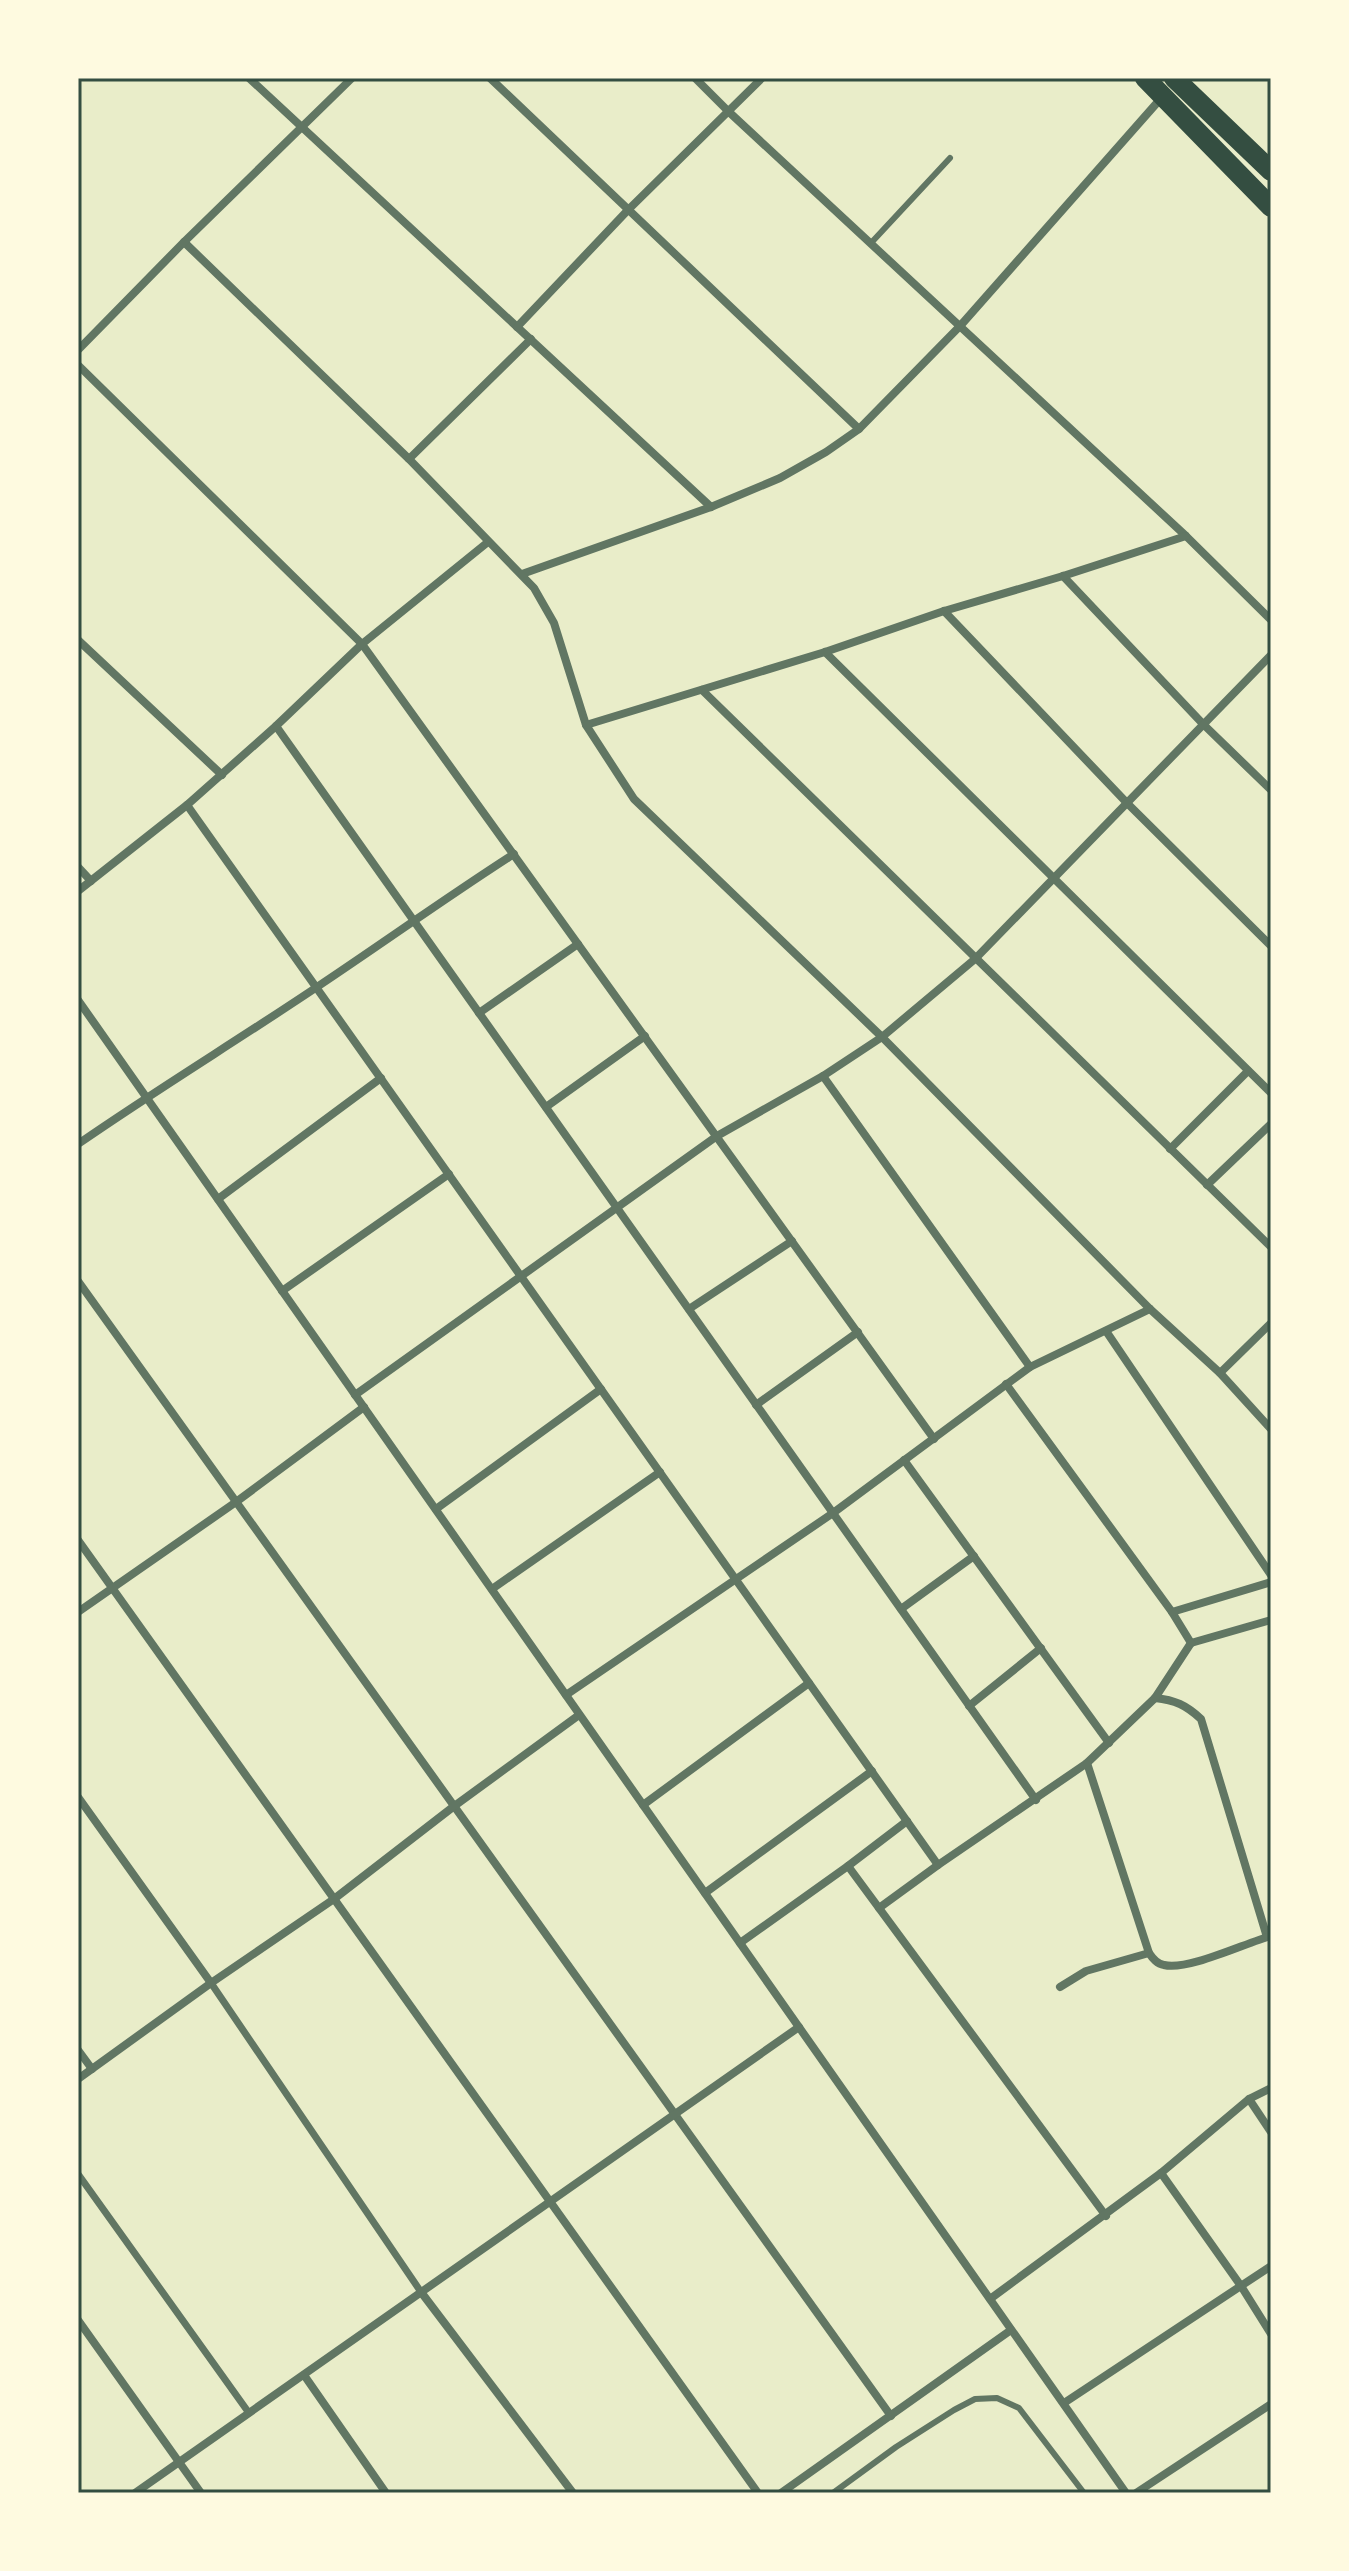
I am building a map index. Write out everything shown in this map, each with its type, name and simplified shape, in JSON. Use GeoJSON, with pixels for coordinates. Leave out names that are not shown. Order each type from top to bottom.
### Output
{"type":"FeatureCollection","features":[{"type":"Feature","properties":{"kind":"main road"},"geometry":{"type":"LineString","coordinates":[[1145,78],[1174,83],[1271,169]]}},
{"type":"Feature","properties":{"kind":"main road"},"geometry":{"type":"LineString","coordinates":[[1174,83],[1271,207]]}},
{"type":"Feature","properties":{"kind":"street"},"geometry":{"type":"LineString","coordinates":[[249,78],[711,507]]}},
{"type":"Feature","properties":{"kind":"street"},"geometry":{"type":"LineString","coordinates":[[78,350],[352,78]]}},
{"type":"Feature","properties":{"kind":"street"},"geometry":{"type":"LineString","coordinates":[[490,78],[859,429]]}},
{"type":"Feature","properties":{"kind":"street"},"geometry":{"type":"LineString","coordinates":[[695,78],[1186,536],[1271,620]]}},
{"type":"Feature","properties":{"kind":"street"},"geometry":{"type":"LineString","coordinates":[[517,327],[628,210],[762,78]]}},
{"type":"Feature","properties":{"kind":"street"},"geometry":{"type":"LineString","coordinates":[[522,574],[711,507],[780,478],[859,429],[961,325],[1174,83]]}},
{"type":"Feature","properties":{"kind":"street"},"geometry":{"type":"LineString","coordinates":[[184,242],[409,459],[522,574],[545,604],[554,623],[586,725],[634,799],[882,1037],[1150,1309],[1220,1373],[1271,1429]]}},
{"type":"Feature","properties":{"kind":"street"},"geometry":{"type":"LineString","coordinates":[[409,459],[531,339]]}},
{"type":"Feature","properties":{"kind":"street"},"geometry":{"type":"LineString","coordinates":[[78,365],[362,644],[934,1439]]}},
{"type":"Feature","properties":{"kind":"street"},"geometry":{"type":"LineString","coordinates":[[586,725],[1186,536]]}},
{"type":"Feature","properties":{"kind":"street"},"geometry":{"type":"LineString","coordinates":[[78,891],[187,805],[362,644],[488,542]]}},
{"type":"Feature","properties":{"kind":"street"},"geometry":{"type":"LineString","coordinates":[[1063,576],[1203,724],[1271,790]]}},
{"type":"Feature","properties":{"kind":"street"},"geometry":{"type":"LineString","coordinates":[[944,611],[1127,803],[1271,946]]}},
{"type":"Feature","properties":{"kind":"street"},"geometry":{"type":"LineString","coordinates":[[78,640],[222,775]]}},
{"type":"Feature","properties":{"kind":"street"},"geometry":{"type":"LineString","coordinates":[[825,652],[1271,1093]]}},
{"type":"Feature","properties":{"kind":"street"},"geometry":{"type":"LineString","coordinates":[[355,1395],[717,1136],[823,1076],[882,1037],[975,959],[1271,655]]}},
{"type":"Feature","properties":{"kind":"street"},"geometry":{"type":"LineString","coordinates":[[702,690],[1271,1247]]}},
{"type":"Feature","properties":{"kind":"street"},"geometry":{"type":"LineString","coordinates":[[276,726],[1036,1800]]}},
{"type":"Feature","properties":{"kind":"street"},"geometry":{"type":"LineString","coordinates":[[187,805],[938,1865]]}},
{"type":"Feature","properties":{"kind":"street"},"geometry":{"type":"LineString","coordinates":[[80,1140],[317,987],[413,919],[514,854]]}},
{"type":"Feature","properties":{"kind":"street"},"geometry":{"type":"LineString","coordinates":[[78,867],[91,881]]}},
{"type":"Feature","properties":{"kind":"street"},"geometry":{"type":"LineString","coordinates":[[479,1013],[578,944]]}},
{"type":"Feature","properties":{"kind":"street"},"geometry":{"type":"LineString","coordinates":[[78,1000],[1126,2493]]}},
{"type":"Feature","properties":{"kind":"street"},"geometry":{"type":"LineString","coordinates":[[546,1107],[645,1036]]}},
{"type":"Feature","properties":{"kind":"street"},"geometry":{"type":"LineString","coordinates":[[1170,1149],[1248,1071]]}},
{"type":"Feature","properties":{"kind":"street"},"geometry":{"type":"LineString","coordinates":[[823,1076],[1030,1367]]}},
{"type":"Feature","properties":{"kind":"street"},"geometry":{"type":"LineString","coordinates":[[218,1199],[381,1078]]}},
{"type":"Feature","properties":{"kind":"street"},"geometry":{"type":"LineString","coordinates":[[1207,1185],[1271,1124]]}},
{"type":"Feature","properties":{"kind":"street"},"geometry":{"type":"LineString","coordinates":[[282,1291],[449,1174]]}},
{"type":"Feature","properties":{"kind":"street"},"geometry":{"type":"LineString","coordinates":[[689,1309],[792,1241]]}},
{"type":"Feature","properties":{"kind":"street"},"geometry":{"type":"LineString","coordinates":[[78,1281],[891,2416]]}},
{"type":"Feature","properties":{"kind":"street"},"geometry":{"type":"LineString","coordinates":[[566,1695],[833,1513],[1030,1367],[1150,1309]]}},
{"type":"Feature","properties":{"kind":"street"},"geometry":{"type":"LineString","coordinates":[[1220,1373],[1271,1323]]}},
{"type":"Feature","properties":{"kind":"street"},"geometry":{"type":"LineString","coordinates":[[1106,1331],[1271,1575]]}},
{"type":"Feature","properties":{"kind":"street"},"geometry":{"type":"LineString","coordinates":[[756,1405],[858,1332]]}},
{"type":"Feature","properties":{"kind":"street"},"geometry":{"type":"LineString","coordinates":[[1006,1384],[1172,1612],[1191,1643]]}},
{"type":"Feature","properties":{"kind":"street"},"geometry":{"type":"LineString","coordinates":[[436,1509],[601,1389]]}},
{"type":"Feature","properties":{"kind":"street"},"geometry":{"type":"LineString","coordinates":[[78,1612],[236,1502],[364,1407]]}},
{"type":"Feature","properties":{"kind":"street"},"geometry":{"type":"LineString","coordinates":[[904,1460],[1109,1743]]}},
{"type":"Feature","properties":{"kind":"street"},"geometry":{"type":"LineString","coordinates":[[492,1589],[660,1472]]}},
{"type":"Feature","properties":{"kind":"street"},"geometry":{"type":"LineString","coordinates":[[78,1540],[758,2493]]}},
{"type":"Feature","properties":{"kind":"street"},"geometry":{"type":"LineString","coordinates":[[901,1609],[974,1556]]}},
{"type":"Feature","properties":{"kind":"street"},"geometry":{"type":"LineString","coordinates":[[1172,1612],[1271,1582]]}},
{"type":"Feature","properties":{"kind":"street"},"geometry":{"type":"LineString","coordinates":[[879,1908],[1087,1763],[1155,1698],[1191,1643],[1271,1620]]}},
{"type":"Feature","properties":{"kind":"street"},"geometry":{"type":"LineString","coordinates":[[969,1706],[1041,1648]]}},
{"type":"Feature","properties":{"kind":"street"},"geometry":{"type":"LineString","coordinates":[[643,1805],[809,1683]]}},
{"type":"Feature","properties":{"kind":"street"},"geometry":{"type":"LineString","coordinates":[[1087,1763],[1149,1953],[1161,1965],[1187,1964],[1269,1936],[1201,1719],[1174,1700],[1155,1698]]}},
{"type":"Feature","properties":{"kind":"street"},"geometry":{"type":"LineString","coordinates":[[78,2079],[334,1899],[579,1715]]}},
{"type":"Feature","properties":{"kind":"street"},"geometry":{"type":"LineString","coordinates":[[705,1893],[872,1771]]}},
{"type":"Feature","properties":{"kind":"street"},"geometry":{"type":"LineString","coordinates":[[78,1797],[211,1983],[421,2292],[573,2493]]}},
{"type":"Feature","properties":{"kind":"street"},"geometry":{"type":"LineString","coordinates":[[740,1943],[907,1821]]}},
{"type":"Feature","properties":{"kind":"street"},"geometry":{"type":"LineString","coordinates":[[848,1866],[1106,2216]]}},
{"type":"Feature","properties":{"kind":"street"},"geometry":{"type":"LineString","coordinates":[[1060,1987],[1086,1971],[1149,1953]]}},
{"type":"Feature","properties":{"kind":"street"},"geometry":{"type":"LineString","coordinates":[[135,2493],[799,2027]]}},
{"type":"Feature","properties":{"kind":"street"},"geometry":{"type":"LineString","coordinates":[[78,2050],[92,2069]]}},
{"type":"Feature","properties":{"kind":"street"},"geometry":{"type":"LineString","coordinates":[[990,2299],[1106,2216],[1249,2099],[1271,2088]]}},
{"type":"Feature","properties":{"kind":"street"},"geometry":{"type":"LineString","coordinates":[[1249,2099],[1271,2132]]}},
{"type":"Feature","properties":{"kind":"street"},"geometry":{"type":"LineString","coordinates":[[1161,2173],[1271,2334]]}},
{"type":"Feature","properties":{"kind":"street"},"geometry":{"type":"LineString","coordinates":[[78,2174],[249,2413]]}},
{"type":"Feature","properties":{"kind":"street"},"geometry":{"type":"LineString","coordinates":[[1064,2403],[1271,2266]]}},
{"type":"Feature","properties":{"kind":"street"},"geometry":{"type":"LineString","coordinates":[[78,2320],[201,2493]]}},
{"type":"Feature","properties":{"kind":"street"},"geometry":{"type":"LineString","coordinates":[[781,2493],[1011,2330]]}},
{"type":"Feature","properties":{"kind":"street"},"geometry":{"type":"LineString","coordinates":[[304,2375],[386,2493]]}},
{"type":"Feature","properties":{"kind":"street"},"geometry":{"type":"LineString","coordinates":[[1136,2493],[1271,2404]]}},
{"type":"Feature","properties":{"kind":"lane"},"geometry":{"type":"LineString","coordinates":[[871,243],[950,158]]}},
{"type":"Feature","properties":{"kind":"lane"},"geometry":{"type":"LineString","coordinates":[[833,2493],[954,2410],[975,2399],[997,2398],[1019,2408],[1084,2493]]}}]}
